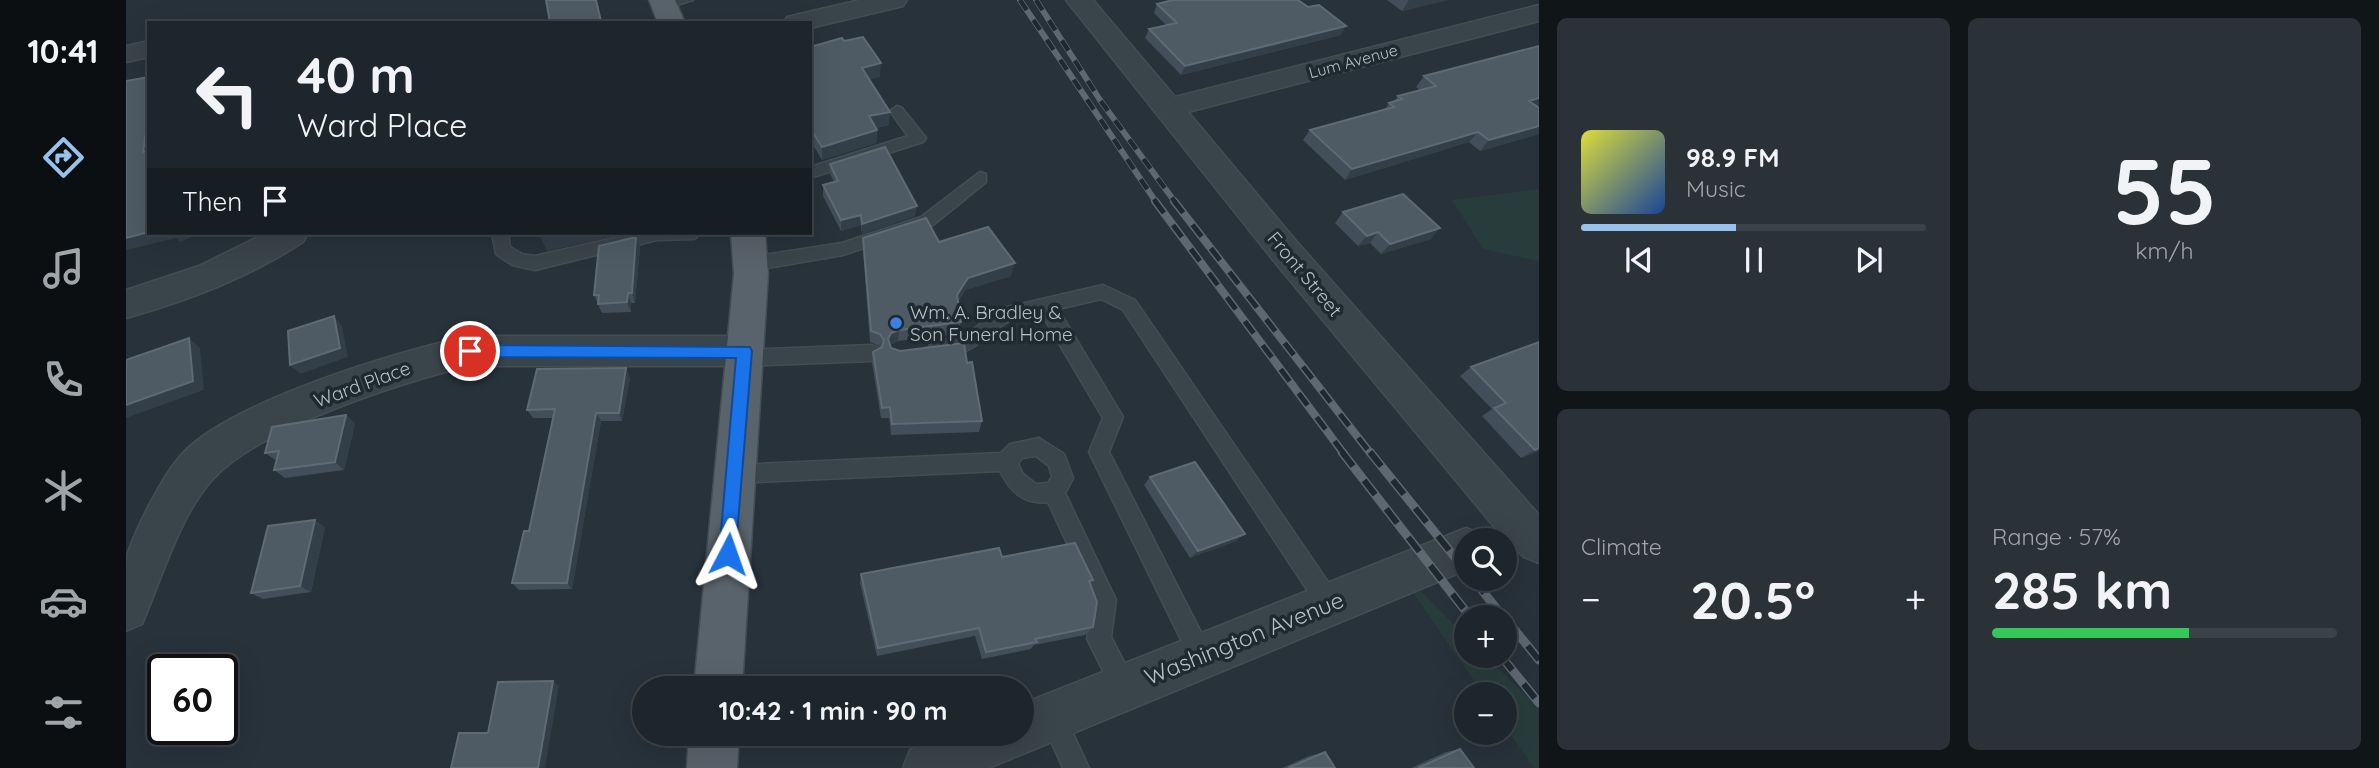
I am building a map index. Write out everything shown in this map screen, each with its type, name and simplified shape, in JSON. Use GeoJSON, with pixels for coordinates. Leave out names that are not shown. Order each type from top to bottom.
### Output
{"type":"FeatureCollection","features":[{"type":"Feature","properties":{"kind":"main road"},"geometry":{"type":"LineString","coordinates":[[719,676],[744,354],[749,249]]}},
{"type":"Feature","properties":{"kind":"main road"},"geometry":{"type":"LineString","coordinates":[[712,768],[713,746]]}},
{"type":"Feature","properties":{"kind":"street"},"geometry":{"type":"LineString","coordinates":[[805,21],[894,0]]}},
{"type":"Feature","properties":{"kind":"street","name":"Front Street"},"geometry":{"type":"LineString","coordinates":[[1079,0],[1521,532]]}},
{"type":"Feature","properties":{"kind":"street","name":"Lum Avenue"},"geometry":{"type":"LineString","coordinates":[[1168,108],[1539,13]]}},
{"type":"Feature","properties":{"kind":"street"},"geometry":{"type":"LineString","coordinates":[[126,54],[147,49]]}},
{"type":"Feature","properties":{"kind":"street"},"geometry":{"type":"LineString","coordinates":[[126,304],[199,282],[246,261],[288,235]]}},
{"type":"Feature","properties":{"kind":"street","name":"Ward Place"},"geometry":{"type":"LineString","coordinates":[[126,608],[178,494],[197,467],[219,447],[263,423],[312,402],[423,361],[470,351],[744,354]]}},
{"type":"Feature","properties":{"kind":"street","name":"Washington Avenue"},"geometry":{"type":"LineString","coordinates":[[1034,724],[1454,554]]}},
{"type":"Feature","properties":{"kind":"street","name":"Washington Avenue"},"geometry":{"type":"LineString","coordinates":[[928,768],[981,746]]}},
{"type":"Feature","properties":{"kind":"lane"},"geometry":{"type":"LineString","coordinates":[[812,172],[918,138],[897,111]]}},
{"type":"Feature","properties":{"kind":"lane"},"geometry":{"type":"LineString","coordinates":[[749,249],[843,249],[927,221],[980,178]]}},
{"type":"Feature","properties":{"kind":"lane"},"geometry":{"type":"LineString","coordinates":[[501,242],[518,260],[535,263],[653,235]]}},
{"type":"Feature","properties":{"kind":"lane"},"geometry":{"type":"LineString","coordinates":[[922,349],[970,343],[1005,314],[1103,292],[1129,305],[1329,603]]}},
{"type":"Feature","properties":{"kind":"lane"},"geometry":{"type":"LineString","coordinates":[[1046,305],[1113,417],[1099,452],[1201,656]]}},
{"type":"Feature","properties":{"kind":"lane"},"geometry":{"type":"LineString","coordinates":[[744,354],[871,353]]}},
{"type":"Feature","properties":{"kind":"lane"},"geometry":{"type":"LineString","coordinates":[[734,474],[1006,462],[1017,450],[1039,446],[1057,460],[1063,478],[1054,492]]}},
{"type":"Feature","properties":{"kind":"lane"},"geometry":{"type":"LineString","coordinates":[[1006,462],[1016,481],[1033,494],[1054,492]]}},
{"type":"Feature","properties":{"kind":"lane"},"geometry":{"type":"LineString","coordinates":[[1054,492],[1105,600],[1099,639],[1125,687]]}},
{"type":"Feature","properties":{"kind":"lane"},"geometry":{"type":"LineString","coordinates":[[1034,730],[1076,768]]}},
{"type":"Feature","properties":{"kind":"shaded area"},"geometry":{"type":"Polygon","coordinates":[[[1539,189],[1539,261],[1483,249],[1452,200],[1539,189]]]}},
{"type":"Feature","properties":{"kind":"shaded area"},"geometry":{"type":"Polygon","coordinates":[[[1393,564],[1454,625],[1454,652],[1393,564]]]}},
{"type":"Feature","properties":{"kind":"shaded area"},"geometry":{"type":"Polygon","coordinates":[[[1465,668],[1498,668],[1512,682],[1475,682],[1465,668]]]}},
{"type":"Feature","properties":{"kind":"shaded area"},"geometry":{"type":"Polygon","coordinates":[[[1517,687],[1539,709],[1539,768],[1534,768],[1517,743],[1517,687]]]}},
{"type":"Feature","properties":{"kind":"building"},"geometry":{"type":"Polygon","coordinates":[[[546,0],[596,0],[601,21],[550,21],[546,0]]]}},
{"type":"Feature","properties":{"kind":"building"},"geometry":{"type":"Polygon","coordinates":[[[1173,0],[1298,0],[1308,7],[1319,5],[1346,26],[1185,66],[1149,29],[1177,23],[1157,4],[1173,0]]]}},
{"type":"Feature","properties":{"kind":"building"},"geometry":{"type":"Polygon","coordinates":[[[863,37],[881,63],[862,68],[890,112],[869,116],[877,130],[822,147],[812,131],[812,46],[842,38],[844,41],[863,37]]]}},
{"type":"Feature","properties":{"kind":"building"},"geometry":{"type":"Polygon","coordinates":[[[1539,46],[1539,98],[1529,101],[1539,108],[1539,126],[1489,140],[1478,132],[1352,169],[1310,130],[1394,107],[1389,103],[1402,99],[1398,96],[1436,86],[1424,76],[1539,46]]]}},
{"type":"Feature","properties":{"kind":"building"},"geometry":{"type":"Polygon","coordinates":[[[147,77],[147,126],[143,152],[147,151],[147,233],[126,238],[126,81],[147,77]]]}},
{"type":"Feature","properties":{"kind":"building"},"geometry":{"type":"Polygon","coordinates":[[[885,147],[917,206],[862,224],[861,215],[841,220],[823,185],[838,181],[830,164],[885,147]]]}},
{"type":"Feature","properties":{"kind":"building"},"geometry":{"type":"Polygon","coordinates":[[[1403,194],[1440,228],[1390,244],[1378,232],[1367,236],[1343,212],[1403,194]]]}},
{"type":"Feature","properties":{"kind":"building"},"geometry":{"type":"Polygon","coordinates":[[[926,218],[939,242],[988,227],[1015,263],[968,278],[957,295],[961,322],[899,330],[891,333],[888,339],[891,348],[900,351],[964,343],[967,363],[972,362],[982,421],[892,424],[890,407],[882,408],[873,352],[882,347],[884,340],[880,334],[871,331],[863,238],[926,218]]]}},
{"type":"Feature","properties":{"kind":"building"},"geometry":{"type":"Polygon","coordinates":[[[636,237],[632,293],[628,293],[627,302],[598,304],[599,295],[594,295],[599,246],[636,237]]]}},
{"type":"Feature","properties":{"kind":"building"},"geometry":{"type":"Polygon","coordinates":[[[334,316],[340,348],[290,365],[288,331],[334,316]]]}},
{"type":"Feature","properties":{"kind":"building"},"geometry":{"type":"Polygon","coordinates":[[[189,338],[193,381],[126,405],[126,360],[189,338]]]}},
{"type":"Feature","properties":{"kind":"building"},"geometry":{"type":"Polygon","coordinates":[[[1539,342],[1539,448],[1535,450],[1494,408],[1506,403],[1471,367],[1539,342]]]}},
{"type":"Feature","properties":{"kind":"building"},"geometry":{"type":"Polygon","coordinates":[[[626,368],[619,413],[596,413],[567,583],[512,583],[524,531],[529,531],[555,409],[527,410],[537,369],[626,368]]]}},
{"type":"Feature","properties":{"kind":"building"},"geometry":{"type":"Polygon","coordinates":[[[346,415],[335,462],[274,470],[279,451],[265,453],[272,427],[346,415]]]}},
{"type":"Feature","properties":{"kind":"building"},"geometry":{"type":"Polygon","coordinates":[[[1195,462],[1245,534],[1198,551],[1150,477],[1195,462]]]}},
{"type":"Feature","properties":{"kind":"building"},"geometry":{"type":"Polygon","coordinates":[[[315,520],[300,586],[251,593],[268,526],[315,520]]]}},
{"type":"Feature","properties":{"kind":"building"},"geometry":{"type":"Polygon","coordinates":[[[1075,543],[1093,580],[1089,581],[1097,602],[1093,627],[986,652],[979,628],[878,648],[861,574],[999,548],[1002,557],[1075,543]]]}},
{"type":"Feature","properties":{"kind":"building"},"geometry":{"type":"Polygon","coordinates":[[[553,681],[538,768],[451,768],[459,733],[488,733],[498,682],[553,681]]]}},
{"type":"Feature","properties":{"kind":"building"},"geometry":{"type":"Polygon","coordinates":[[[1460,749],[1474,768],[1418,768],[1460,749]]]}},
{"type":"Feature","properties":{"kind":"building"},"geometry":{"type":"Polygon","coordinates":[[[1325,752],[1335,768],[1288,768],[1325,752]]]}},
{"type":"Feature","properties":{"kind":"railway"},"geometry":{"type":"LineString","coordinates":[[1020,0],[1156,202]]}},
{"type":"Feature","properties":{"kind":"railway"},"geometry":{"type":"LineString","coordinates":[[1036,0],[1100,100],[1175,202]]}},
{"type":"Feature","properties":{"kind":"railway"},"geometry":{"type":"LineString","coordinates":[[1155,201],[1344,454]]}},
{"type":"Feature","properties":{"kind":"railway"},"geometry":{"type":"LineString","coordinates":[[1174,201],[1371,454]]}},
{"type":"Feature","properties":{"kind":"railway"},"geometry":{"type":"LineString","coordinates":[[1342,452],[1461,605]]}},
{"type":"Feature","properties":{"kind":"railway"},"geometry":{"type":"LineString","coordinates":[[1370,452],[1454,556]]}},
{"type":"Feature","properties":{"kind":"railway"},"geometry":{"type":"LineString","coordinates":[[1483,591],[1494,605]]}},
{"type":"Feature","properties":{"kind":"railway"},"geometry":{"type":"LineString","coordinates":[[1517,633],[1539,660]]}},
{"type":"Feature","properties":{"kind":"railway"},"geometry":{"type":"LineString","coordinates":[[1511,668],[1539,703]]}},
{"type":"Feature","properties":{"kind":"place","name":"Wm. A. Bradley & Son Funeral Home"},"geometry":{"type":"Point","coordinates":[896,323]}},
{"type":"Feature","properties":{"kind":"route"},"geometry":{"type":"LineString","coordinates":[[470,351],[744,351],[728,554]]}}]}
